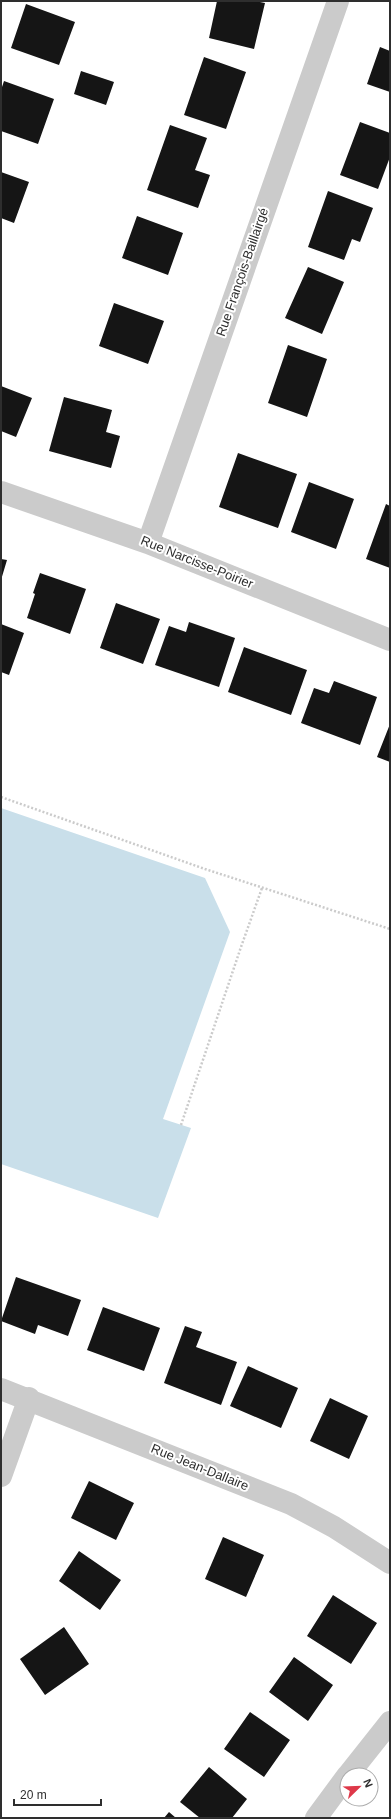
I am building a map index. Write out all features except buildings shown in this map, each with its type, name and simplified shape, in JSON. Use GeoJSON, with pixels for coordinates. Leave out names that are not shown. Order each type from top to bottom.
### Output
{"type":"FeatureCollection","features":[{"type":"Feature","properties":{"kind":"street","name":"Rue François-Baillairgé"},"geometry":{"type":"LineString","coordinates":[[148,543],[338,1]]}},
{"type":"Feature","properties":{"kind":"street","name":"Rue Narcisse-Poirier"},"geometry":{"type":"LineString","coordinates":[[1,492],[148,543],[390,640]]}},
{"type":"Feature","properties":{"kind":"street","name":"Rue Jean-Dallaire"},"geometry":{"type":"LineString","coordinates":[[1,1389],[29,1398],[291,1504],[334,1527],[390,1563]]}},
{"type":"Feature","properties":{"kind":"street"},"geometry":{"type":"LineString","coordinates":[[1,1476],[29,1398]]}},
{"type":"Feature","properties":{"kind":"street"},"geometry":{"type":"LineString","coordinates":[[354,1767],[390,1722]]}},
{"type":"Feature","properties":{"kind":"street"},"geometry":{"type":"LineString","coordinates":[[316,1818],[339,1787]]}},
{"type":"Feature","properties":{"kind":"path"},"geometry":{"type":"LineString","coordinates":[[1,797],[262,888],[390,928]]}},
{"type":"Feature","properties":{"kind":"path"},"geometry":{"type":"LineString","coordinates":[[181,1125],[240,947],[262,888]]}},
{"type":"Feature","properties":{"kind":"water"},"geometry":{"type":"Polygon","coordinates":[[[1,808],[205,878],[230,932],[163,1119],[191,1128],[158,1218],[1,1164],[1,808]]]}}]}
